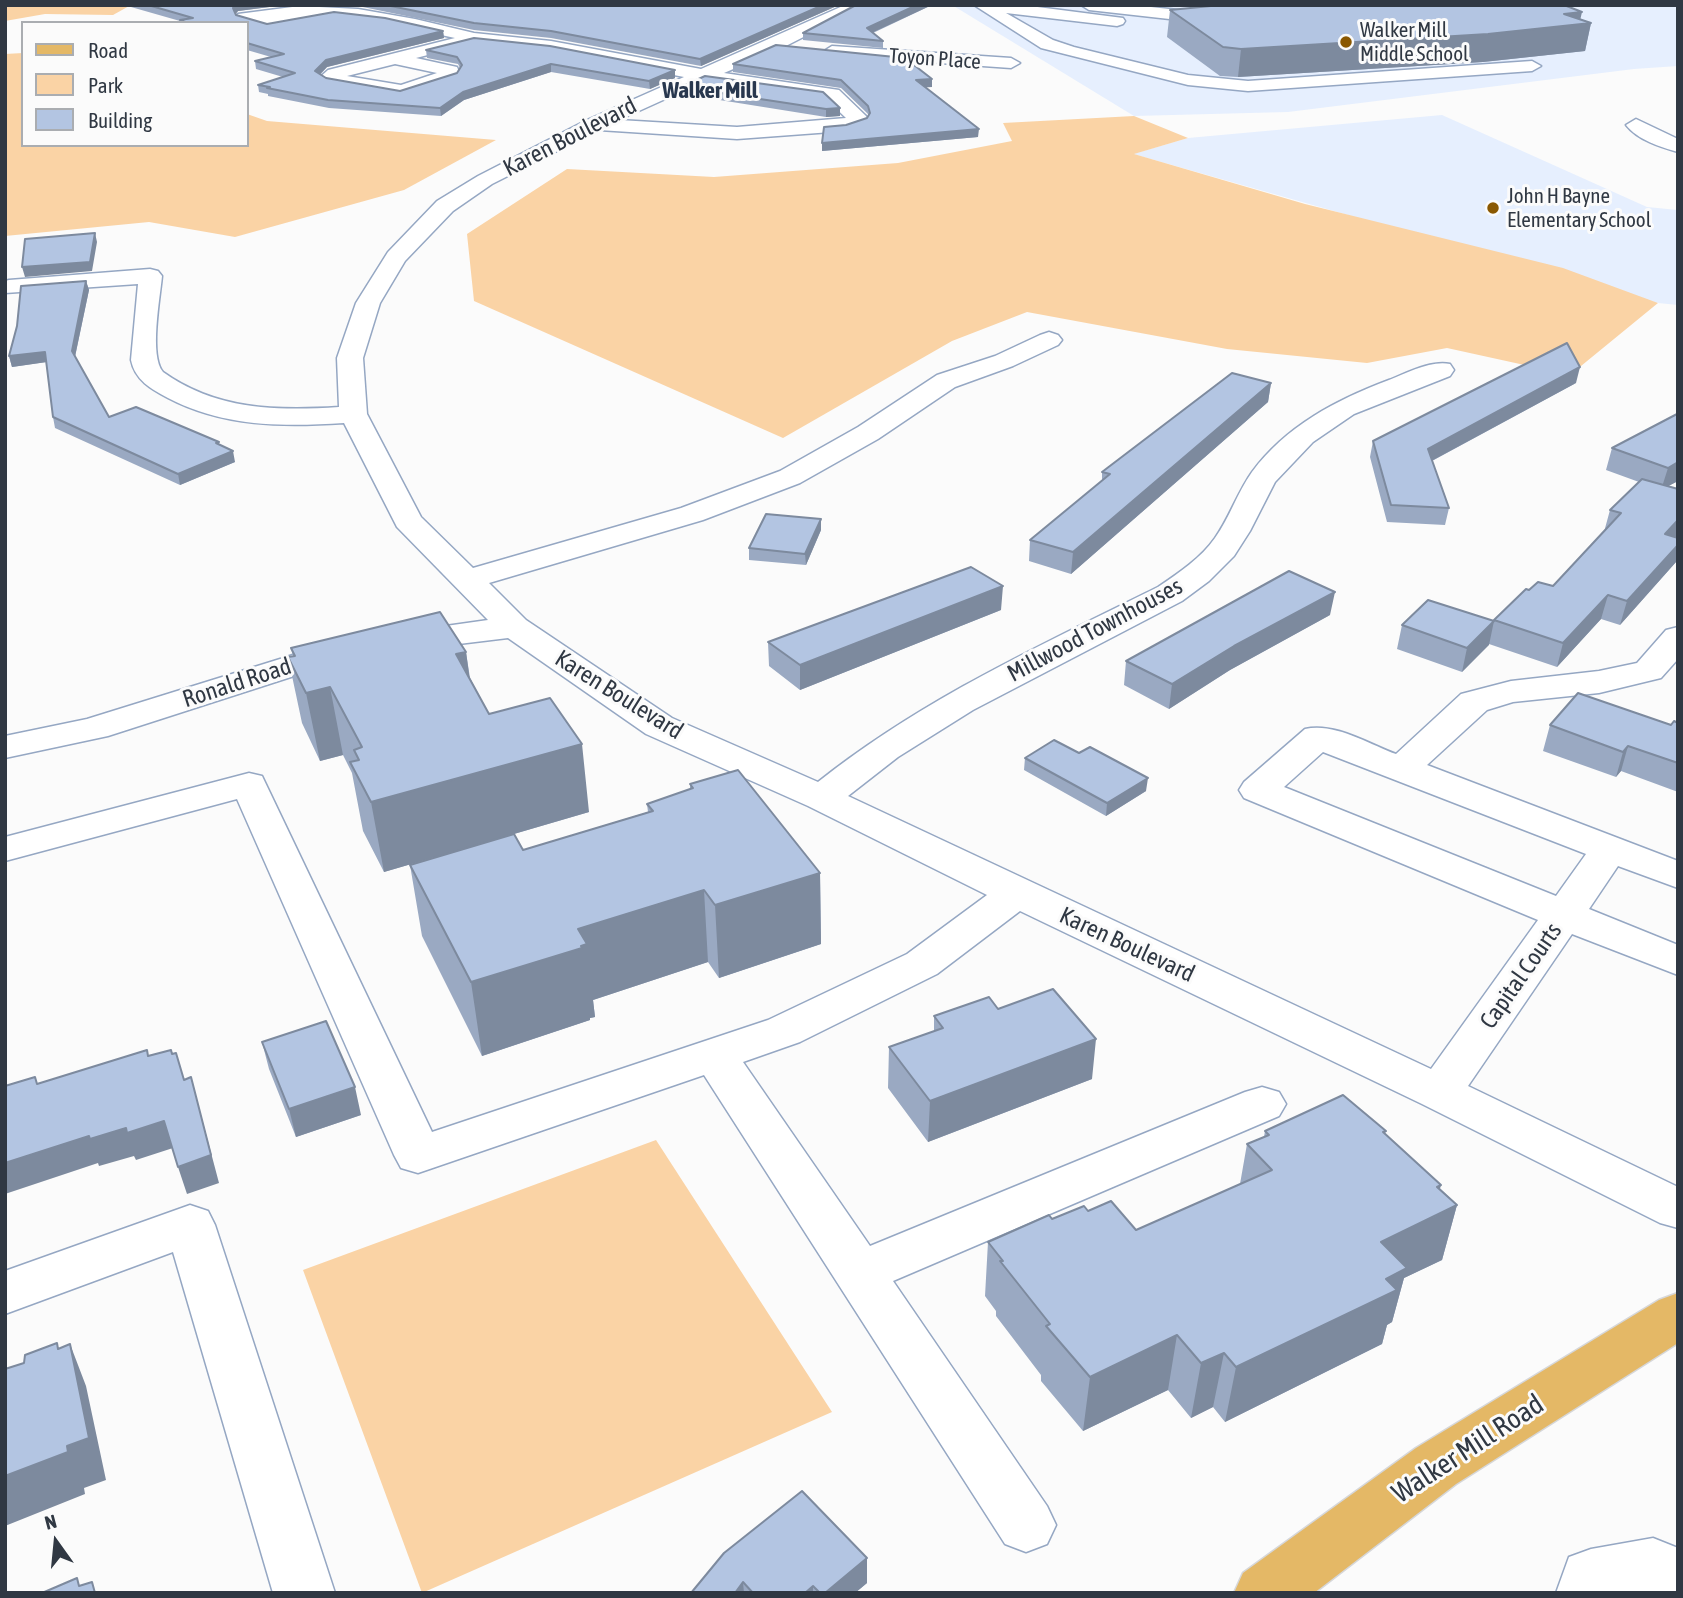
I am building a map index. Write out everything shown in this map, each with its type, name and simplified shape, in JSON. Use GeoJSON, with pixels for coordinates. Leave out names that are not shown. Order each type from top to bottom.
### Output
{"type":"FeatureCollection","features":[{"type":"Feature","properties":{"kind":"main road","name":"Walker Mill Road"},"geometry":{"type":"LineString","coordinates":[[1265,1593],[1436,1466],[1678,1315]]}},
{"type":"Feature","properties":{"kind":"street","name":"Karen Boulevard"},"geometry":{"type":"LineString","coordinates":[[858,5],[594,124],[485,180],[445,206],[396,257],[368,303],[350,358],[353,414],[408,521],[514,627],[659,726],[821,798],[1439,1092],[1678,1209]]}},
{"type":"Feature","properties":{"kind":"street"},"geometry":{"type":"LineString","coordinates":[[983,5],[1047,44],[1188,79],[1248,86],[1532,66]]}},
{"type":"Feature","properties":{"kind":"street"},"geometry":{"type":"LineString","coordinates":[[983,5],[1117,20],[1129,25],[1082,54]]}},
{"type":"Feature","properties":{"kind":"street"},"geometry":{"type":"LineString","coordinates":[[1089,5],[1240,20]]}},
{"type":"Feature","properties":{"kind":"street"},"geometry":{"type":"LineString","coordinates":[[337,11],[372,13],[475,38],[551,47],[703,75],[826,92],[833,94],[859,120],[845,125],[737,134],[594,124]]}},
{"type":"Feature","properties":{"kind":"street"},"geometry":{"type":"LineString","coordinates":[[394,58],[451,71],[402,91],[328,78],[334,74],[394,58],[475,38]]}},
{"type":"Feature","properties":{"kind":"street","name":"Toyon Place"},"geometry":{"type":"LineString","coordinates":[[774,45],[896,57],[1012,63]]}},
{"type":"Feature","properties":{"kind":"street"},"geometry":{"type":"LineString","coordinates":[[1636,125],[1652,136],[1678,146]]}},
{"type":"Feature","properties":{"kind":"street"},"geometry":{"type":"LineString","coordinates":[[9,288],[150,276],[145,353],[146,368],[154,378],[184,396],[229,413],[267,419],[353,414]]}},
{"type":"Feature","properties":{"kind":"street"},"geometry":{"type":"LineString","coordinates":[[468,579],[692,514],[790,477],[868,433],[946,381],[1004,361],[1049,340]]}},
{"type":"Feature","properties":{"kind":"street","name":"Millwood Townhouses"},"geometry":{"type":"LineString","coordinates":[[821,798],[890,745],[920,726],[1007,676],[1170,594],[1194,578],[1234,533],[1265,475],[1294,443],[1325,418],[1346,406],[1441,370]]}},
{"type":"Feature","properties":{"kind":"street","name":"Ronald Road"},"geometry":{"type":"LineString","coordinates":[[5,747],[95,728],[343,649],[514,627]]}},
{"type":"Feature","properties":{"kind":"street"},"geometry":{"type":"LineString","coordinates":[[1401,769],[1474,702],[1511,692],[1599,682],[1649,671],[1678,637]]}},
{"type":"Feature","properties":{"kind":"street"},"geometry":{"type":"LineString","coordinates":[[1678,876],[1606,855],[1318,737],[1258,790],[1678,961]]}},
{"type":"Feature","properties":{"kind":"street"},"geometry":{"type":"LineString","coordinates":[[5,849],[249,784],[418,1155],[784,1031],[922,964],[1017,893]]}},
{"type":"Feature","properties":{"kind":"street","name":"Capital Courts"},"geometry":{"type":"LineString","coordinates":[[1439,1092],[1606,855]]}},
{"type":"Feature","properties":{"kind":"street"},"geometry":{"type":"LineString","coordinates":[[715,1055],[1026,1525]]}},
{"type":"Feature","properties":{"kind":"street"},"geometry":{"type":"LineString","coordinates":[[859,1273],[1262,1104]]}},
{"type":"Feature","properties":{"kind":"street"},"geometry":{"type":"LineString","coordinates":[[5,1293],[190,1225],[304,1593]]}},
{"type":"Feature","properties":{"kind":"street"},"geometry":{"type":"LineString","coordinates":[[1587,1593],[1591,1577],[1653,1566],[1678,1581]]}},
{"type":"Feature","properties":{"kind":"shaded area","name":"Walker Mill Middle School"},"geometry":{"type":"Polygon","coordinates":[[[952,5],[1678,5],[1678,66],[1634,69],[1288,112],[1134,116],[952,5]]]}},
{"type":"Feature","properties":{"kind":"shaded area","name":"John H Bayne Elementary School"},"geometry":{"type":"Polygon","coordinates":[[[1442,115],[1647,207],[1678,210],[1678,305],[1658,303],[1133,154],[1188,138],[1442,115]]]}},
{"type":"Feature","properties":{"kind":"green space"},"geometry":{"type":"Polygon","coordinates":[[[5,5],[131,5],[113,15],[45,14],[5,21],[5,5]]]}},
{"type":"Feature","properties":{"kind":"green space"},"geometry":{"type":"Polygon","coordinates":[[[21,53],[21,147],[248,147],[248,114],[267,121],[496,140],[404,190],[235,237],[149,222],[5,236],[5,54],[21,53]]]}},
{"type":"Feature","properties":{"kind":"green space"},"geometry":{"type":"Polygon","coordinates":[[[1134,116],[1188,138],[1134,154],[1305,204],[1563,268],[1658,303],[1570,375],[1447,348],[1367,363],[1227,349],[1027,312],[952,341],[783,438],[474,301],[467,234],[567,169],[714,177],[898,163],[1012,141],[1003,123],[1134,116]]]}},
{"type":"Feature","properties":{"kind":"green space"},"geometry":{"type":"Polygon","coordinates":[[[656,1140],[832,1412],[422,1593],[303,1270],[656,1140]]]}},
{"type":"Feature","properties":{"kind":"building"},"geometry":{"type":"Polygon","coordinates":[[[148,5],[236,5],[233,8],[236,15],[267,24],[334,12],[385,18],[443,31],[326,60],[315,71],[326,78],[400,91],[457,73],[462,65],[457,57],[426,50],[474,38],[550,46],[675,70],[649,81],[551,64],[463,92],[440,108],[328,100],[258,85],[295,73],[255,61],[284,54],[248,43],[248,21],[180,20],[193,18],[148,5]]]}},
{"type":"Feature","properties":{"kind":"building"},"geometry":{"type":"Polygon","coordinates":[[[386,5],[823,5],[700,59],[551,31],[474,23],[386,5]]]}},
{"type":"Feature","properties":{"kind":"building"},"geometry":{"type":"Polygon","coordinates":[[[856,5],[917,5],[867,28],[883,41],[803,33],[856,5]]]}},
{"type":"Feature","properties":{"kind":"building"},"geometry":{"type":"Polygon","coordinates":[[[1221,5],[1564,5],[1582,12],[1564,14],[1591,23],[1488,34],[1241,49],[1223,47],[1170,10],[1221,5]]]}},
{"type":"Feature","properties":{"kind":"building"},"geometry":{"type":"Polygon","coordinates":[[[776,45],[905,58],[932,79],[916,80],[979,129],[822,143],[824,127],[846,125],[867,118],[870,113],[868,106],[841,80],[733,64],[776,45]]]}},
{"type":"Feature","properties":{"kind":"building"},"geometry":{"type":"Polygon","coordinates":[[[705,76],[823,92],[840,108],[826,109],[681,87],[705,76]]]}},
{"type":"Feature","properties":{"kind":"building"},"geometry":{"type":"Polygon","coordinates":[[[95,233],[90,262],[22,267],[25,239],[95,233]]]}},
{"type":"Feature","properties":{"kind":"building"},"geometry":{"type":"Polygon","coordinates":[[[86,281],[72,351],[109,417],[136,407],[219,442],[216,443],[233,451],[178,474],[53,417],[45,352],[9,356],[17,326],[21,286],[86,281]]]}},
{"type":"Feature","properties":{"kind":"building"},"geometry":{"type":"Polygon","coordinates":[[[1567,343],[1580,367],[1428,449],[1449,508],[1391,505],[1373,441],[1567,343]]]}},
{"type":"Feature","properties":{"kind":"building"},"geometry":{"type":"Polygon","coordinates":[[[1232,373],[1271,383],[1073,552],[1030,540],[1110,474],[1102,472],[1232,373]]]}},
{"type":"Feature","properties":{"kind":"building"},"geometry":{"type":"Polygon","coordinates":[[[1677,414],[1678,462],[1668,468],[1612,448],[1677,414]]]}},
{"type":"Feature","properties":{"kind":"building"},"geometry":{"type":"Polygon","coordinates":[[[1642,479],[1678,489],[1678,520],[1665,534],[1678,538],[1678,545],[1627,601],[1608,595],[1563,643],[1494,620],[1526,589],[1529,590],[1538,582],[1553,586],[1621,513],[1610,510],[1642,479]]]}},
{"type":"Feature","properties":{"kind":"building"},"geometry":{"type":"Polygon","coordinates":[[[766,514],[821,519],[805,554],[749,548],[766,514]]]}},
{"type":"Feature","properties":{"kind":"building"},"geometry":{"type":"Polygon","coordinates":[[[971,567],[1003,586],[800,665],[768,642],[971,567]]]}},
{"type":"Feature","properties":{"kind":"building"},"geometry":{"type":"Polygon","coordinates":[[[1289,571],[1335,592],[1234,646],[1172,684],[1126,661],[1289,571]]]}},
{"type":"Feature","properties":{"kind":"building"},"geometry":{"type":"Polygon","coordinates":[[[1428,600],[1494,621],[1467,648],[1402,625],[1428,600]]]}},
{"type":"Feature","properties":{"kind":"building"},"geometry":{"type":"Polygon","coordinates":[[[440,612],[466,652],[456,654],[489,714],[550,698],[582,744],[371,802],[350,762],[359,760],[354,750],[362,747],[330,687],[306,693],[288,657],[295,656],[291,648],[440,612]]]}},
{"type":"Feature","properties":{"kind":"building"},"geometry":{"type":"Polygon","coordinates":[[[1578,693],[1671,725],[1674,721],[1678,723],[1678,763],[1628,746],[1623,752],[1550,725],[1578,693]]]}},
{"type":"Feature","properties":{"kind":"building"},"geometry":{"type":"Polygon","coordinates":[[[1054,740],[1079,753],[1090,747],[1148,778],[1107,803],[1025,758],[1054,740]]]}},
{"type":"Feature","properties":{"kind":"building"},"geometry":{"type":"Polygon","coordinates":[[[738,770],[820,873],[715,905],[704,890],[578,929],[587,944],[581,946],[582,948],[471,982],[410,865],[514,834],[523,850],[653,811],[647,804],[693,788],[690,784],[738,770]]]}},
{"type":"Feature","properties":{"kind":"building"},"geometry":{"type":"Polygon","coordinates":[[[1053,989],[1096,1039],[930,1101],[889,1047],[943,1028],[934,1016],[989,997],[998,1009],[1053,989]]]}},
{"type":"Feature","properties":{"kind":"building"},"geometry":{"type":"Polygon","coordinates":[[[326,1021],[355,1087],[289,1109],[262,1042],[326,1021]]]}},
{"type":"Feature","properties":{"kind":"building"},"geometry":{"type":"Polygon","coordinates":[[[147,1050],[148,1056],[171,1050],[172,1054],[176,1053],[184,1080],[191,1077],[211,1155],[178,1167],[164,1121],[127,1133],[126,1128],[90,1139],[89,1136],[5,1163],[5,1086],[35,1077],[37,1084],[147,1050]]]}},
{"type":"Feature","properties":{"kind":"building"},"geometry":{"type":"Polygon","coordinates":[[[1343,1095],[1386,1131],[1383,1132],[1441,1185],[1437,1187],[1457,1205],[1381,1242],[1407,1268],[1386,1279],[1397,1290],[1236,1367],[1224,1353],[1201,1363],[1177,1335],[1090,1377],[1046,1326],[1050,1324],[988,1242],[1049,1215],[1052,1219],[1084,1206],[1088,1211],[1111,1201],[1136,1230],[1272,1170],[1247,1144],[1269,1135],[1265,1131],[1343,1095]]]}},
{"type":"Feature","properties":{"kind":"building"},"geometry":{"type":"Polygon","coordinates":[[[57,1343],[58,1349],[70,1344],[89,1438],[67,1446],[68,1452],[5,1476],[5,1369],[24,1363],[25,1355],[57,1343]]]}},
{"type":"Feature","properties":{"kind":"building"},"geometry":{"type":"Polygon","coordinates":[[[802,1491],[867,1558],[825,1593],[820,1593],[813,1586],[805,1593],[753,1593],[743,1582],[735,1593],[691,1593],[724,1553],[802,1491]]]}},
{"type":"Feature","properties":{"kind":"building"},"geometry":{"type":"Polygon","coordinates":[[[77,1578],[79,1586],[92,1582],[95,1593],[42,1593],[77,1578]]]}},
{"type":"Feature","properties":{"kind":"place","name":"Walker Mill Middle School"},"geometry":{"type":"Point","coordinates":[1346,42]}},
{"type":"Feature","properties":{"kind":"place","name":"John H Bayne Elementary School"},"geometry":{"type":"Point","coordinates":[1493,208]}},
{"type":"Feature","properties":{"kind":"district","name":"Walker Mill"},"geometry":{"type":"Point","coordinates":[710,91]}}]}
